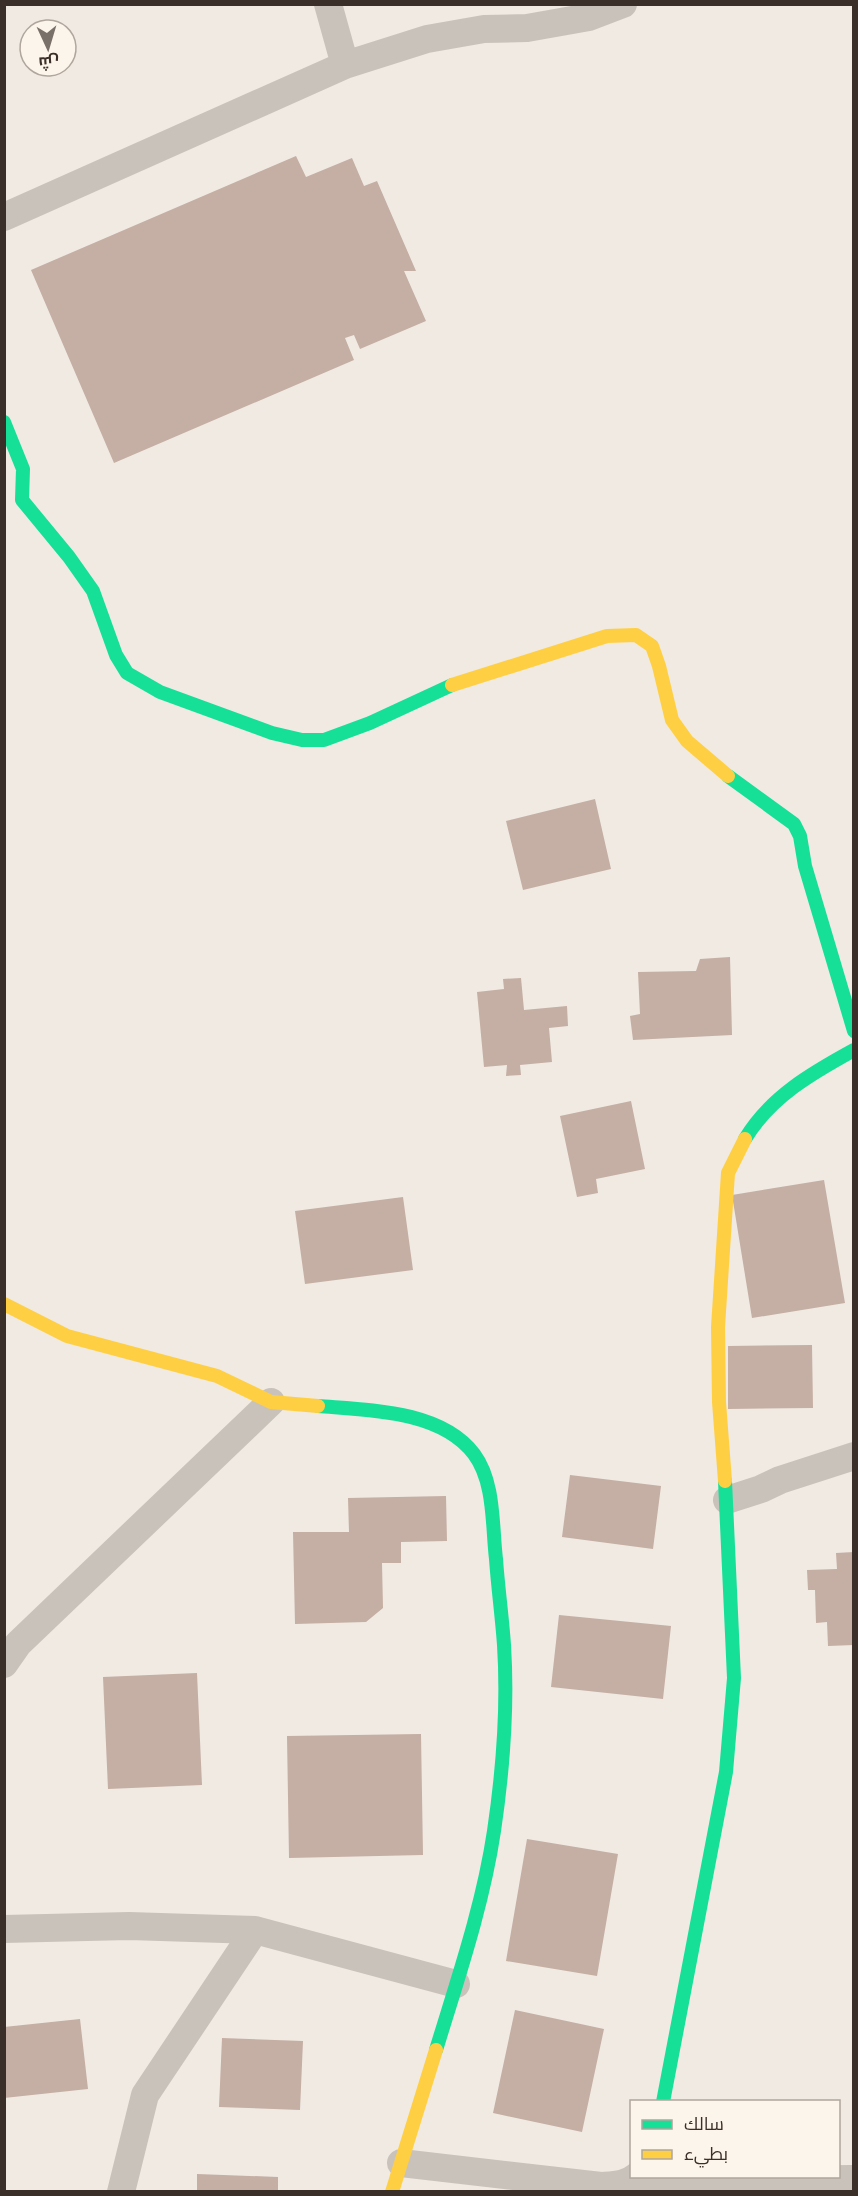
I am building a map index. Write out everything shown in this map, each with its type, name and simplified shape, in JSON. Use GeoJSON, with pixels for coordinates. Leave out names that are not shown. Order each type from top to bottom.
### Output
{"type":"FeatureCollection","features":[{"type":"Feature","properties":{"kind":"street"},"geometry":{"type":"LineString","coordinates":[[328,4],[345,65]]}},
{"type":"Feature","properties":{"kind":"street"},"geometry":{"type":"LineString","coordinates":[[4,217],[345,65],[428,39],[484,29],[537,26],[589,17],[623,4]]}},
{"type":"Feature","properties":{"kind":"street"},"geometry":{"type":"LineString","coordinates":[[4,422],[23,469],[13,506],[69,557],[93,591],[116,655],[127,673],[160,692],[272,733],[302,740],[324,740],[370,723],[455,682],[607,636],[636,634],[652,646],[660,666],[672,720],[687,741],[721,771],[794,824],[800,836],[805,866],[854,1031]]}},
{"type":"Feature","properties":{"kind":"street"},"geometry":{"type":"LineString","coordinates":[[663,2100],[726,1772],[732,1720],[734,1678],[727,1500],[719,1402],[718,1327],[728,1173],[738,1149],[752,1126],[783,1093],[854,1050]]}},
{"type":"Feature","properties":{"kind":"street"},"geometry":{"type":"LineString","coordinates":[[4,1304],[67,1336],[217,1376],[272,1402],[397,1413],[449,1431],[474,1454],[488,1482],[504,1646],[505,1712],[502,1766],[494,1832],[481,1895],[456,1984],[392,2192]]}},
{"type":"Feature","properties":{"kind":"street"},"geometry":{"type":"LineString","coordinates":[[4,1664],[18,1644],[272,1402]]}},
{"type":"Feature","properties":{"kind":"street"},"geometry":{"type":"LineString","coordinates":[[727,1500],[761,1489],[780,1479],[854,1456]]}},
{"type":"Feature","properties":{"kind":"street"},"geometry":{"type":"LineString","coordinates":[[4,1929],[129,1926],[255,1930],[456,1984]]}},
{"type":"Feature","properties":{"kind":"street"},"geometry":{"type":"LineString","coordinates":[[121,2192],[145,2095],[255,1930]]}},
{"type":"Feature","properties":{"kind":"street"},"geometry":{"type":"LineString","coordinates":[[401,2163],[601,2186],[617,2185],[635,2178],[854,2179]]}},
{"type":"Feature","properties":{"kind":"building"},"geometry":{"type":"Polygon","coordinates":[[[296,156],[306,177],[352,158],[364,186],[377,181],[416,271],[404,271],[426,321],[360,349],[354,335],[345,338],[354,360],[114,463],[31,270],[296,156]]]}},
{"type":"Feature","properties":{"kind":"building"},"geometry":{"type":"Polygon","coordinates":[[[595,799],[611,869],[523,890],[506,821],[595,799]]]}},
{"type":"Feature","properties":{"kind":"building"},"geometry":{"type":"Polygon","coordinates":[[[730,957],[732,1035],[633,1040],[630,1016],[640,1014],[638,972],[696,971],[700,959],[730,957]]]}},
{"type":"Feature","properties":{"kind":"building"},"geometry":{"type":"Polygon","coordinates":[[[521,978],[524,1010],[567,1006],[568,1026],[549,1028],[552,1062],[520,1065],[521,1075],[506,1076],[507,1065],[484,1067],[477,992],[504,989],[503,979],[521,978]]]}},
{"type":"Feature","properties":{"kind":"building"},"geometry":{"type":"Polygon","coordinates":[[[631,1101],[645,1169],[596,1179],[598,1193],[577,1197],[560,1116],[631,1101]]]}},
{"type":"Feature","properties":{"kind":"building"},"geometry":{"type":"Polygon","coordinates":[[[824,1180],[845,1303],[752,1318],[732,1195],[824,1180]]]}},
{"type":"Feature","properties":{"kind":"building"},"geometry":{"type":"Polygon","coordinates":[[[403,1197],[413,1270],[305,1284],[295,1211],[403,1197]]]}},
{"type":"Feature","properties":{"kind":"building"},"geometry":{"type":"Polygon","coordinates":[[[812,1345],[813,1408],[728,1409],[728,1346],[812,1345]]]}},
{"type":"Feature","properties":{"kind":"building"},"geometry":{"type":"Polygon","coordinates":[[[570,1475],[661,1486],[653,1549],[562,1537],[570,1475]]]}},
{"type":"Feature","properties":{"kind":"building"},"geometry":{"type":"Polygon","coordinates":[[[446,1496],[447,1541],[401,1542],[401,1563],[382,1563],[383,1608],[366,1622],[295,1624],[293,1532],[349,1532],[348,1498],[446,1496]]]}},
{"type":"Feature","properties":{"kind":"building"},"geometry":{"type":"Polygon","coordinates":[[[854,1552],[854,1645],[828,1646],[827,1622],[816,1623],[815,1590],[808,1590],[807,1570],[837,1569],[836,1553],[854,1552]]]}},
{"type":"Feature","properties":{"kind":"building"},"geometry":{"type":"Polygon","coordinates":[[[559,1615],[671,1626],[663,1699],[551,1687],[559,1615]]]}},
{"type":"Feature","properties":{"kind":"building"},"geometry":{"type":"Polygon","coordinates":[[[197,1673],[202,1785],[108,1789],[103,1677],[197,1673]]]}},
{"type":"Feature","properties":{"kind":"building"},"geometry":{"type":"Polygon","coordinates":[[[421,1734],[423,1855],[289,1858],[287,1736],[421,1734]]]}},
{"type":"Feature","properties":{"kind":"building"},"geometry":{"type":"Polygon","coordinates":[[[527,1839],[618,1854],[597,1976],[506,1961],[527,1839]]]}},
{"type":"Feature","properties":{"kind":"building"},"geometry":{"type":"Polygon","coordinates":[[[515,2010],[604,2029],[582,2132],[493,2113],[515,2010]]]}},
{"type":"Feature","properties":{"kind":"building"},"geometry":{"type":"Polygon","coordinates":[[[80,2019],[88,2089],[4,2098],[4,2027],[80,2019]]]}},
{"type":"Feature","properties":{"kind":"building"},"geometry":{"type":"Polygon","coordinates":[[[222,2038],[303,2041],[300,2110],[219,2107],[222,2038]]]}},
{"type":"Feature","properties":{"kind":"building"},"geometry":{"type":"Polygon","coordinates":[[[197,2174],[278,2177],[278,2192],[197,2192],[197,2174]]]}},
{"type":"Feature","properties":{"kind":"traffic: fast"},"geometry":{"type":"LineString","coordinates":[[4,422],[23,469],[22,500],[69,557],[93,591],[116,655],[127,673],[160,692],[272,733],[302,740],[324,740],[370,723],[452,685]]}},
{"type":"Feature","properties":{"kind":"traffic: fast"},"geometry":{"type":"LineString","coordinates":[[728,776],[794,824],[800,836],[805,866],[854,1031]]}},
{"type":"Feature","properties":{"kind":"traffic: fast"},"geometry":{"type":"LineString","coordinates":[[745,1139],[755,1124],[779,1098],[808,1077],[854,1050]]}},
{"type":"Feature","properties":{"kind":"traffic: fast"},"geometry":{"type":"LineString","coordinates":[[318,1406],[381,1411],[443,1428],[460,1439],[474,1454],[481,1465],[489,1491],[504,1645],[505,1715],[500,1785],[483,1886],[436,2050]]}},
{"type":"Feature","properties":{"kind":"traffic: fast"},"geometry":{"type":"LineString","coordinates":[[663,2100],[726,1772],[734,1678],[725,1481]]}},
{"type":"Feature","properties":{"kind":"traffic: slow"},"geometry":{"type":"LineString","coordinates":[[452,685],[607,636],[636,635],[652,646],[672,720],[687,741],[728,776]]}},
{"type":"Feature","properties":{"kind":"traffic: slow"},"geometry":{"type":"LineString","coordinates":[[725,1481],[719,1402],[718,1327],[728,1173],[745,1139]]}},
{"type":"Feature","properties":{"kind":"traffic: slow"},"geometry":{"type":"LineString","coordinates":[[4,1304],[67,1336],[217,1376],[271,1402],[318,1406]]}},
{"type":"Feature","properties":{"kind":"traffic: slow"},"geometry":{"type":"LineString","coordinates":[[392,2192],[436,2050]]}}]}
